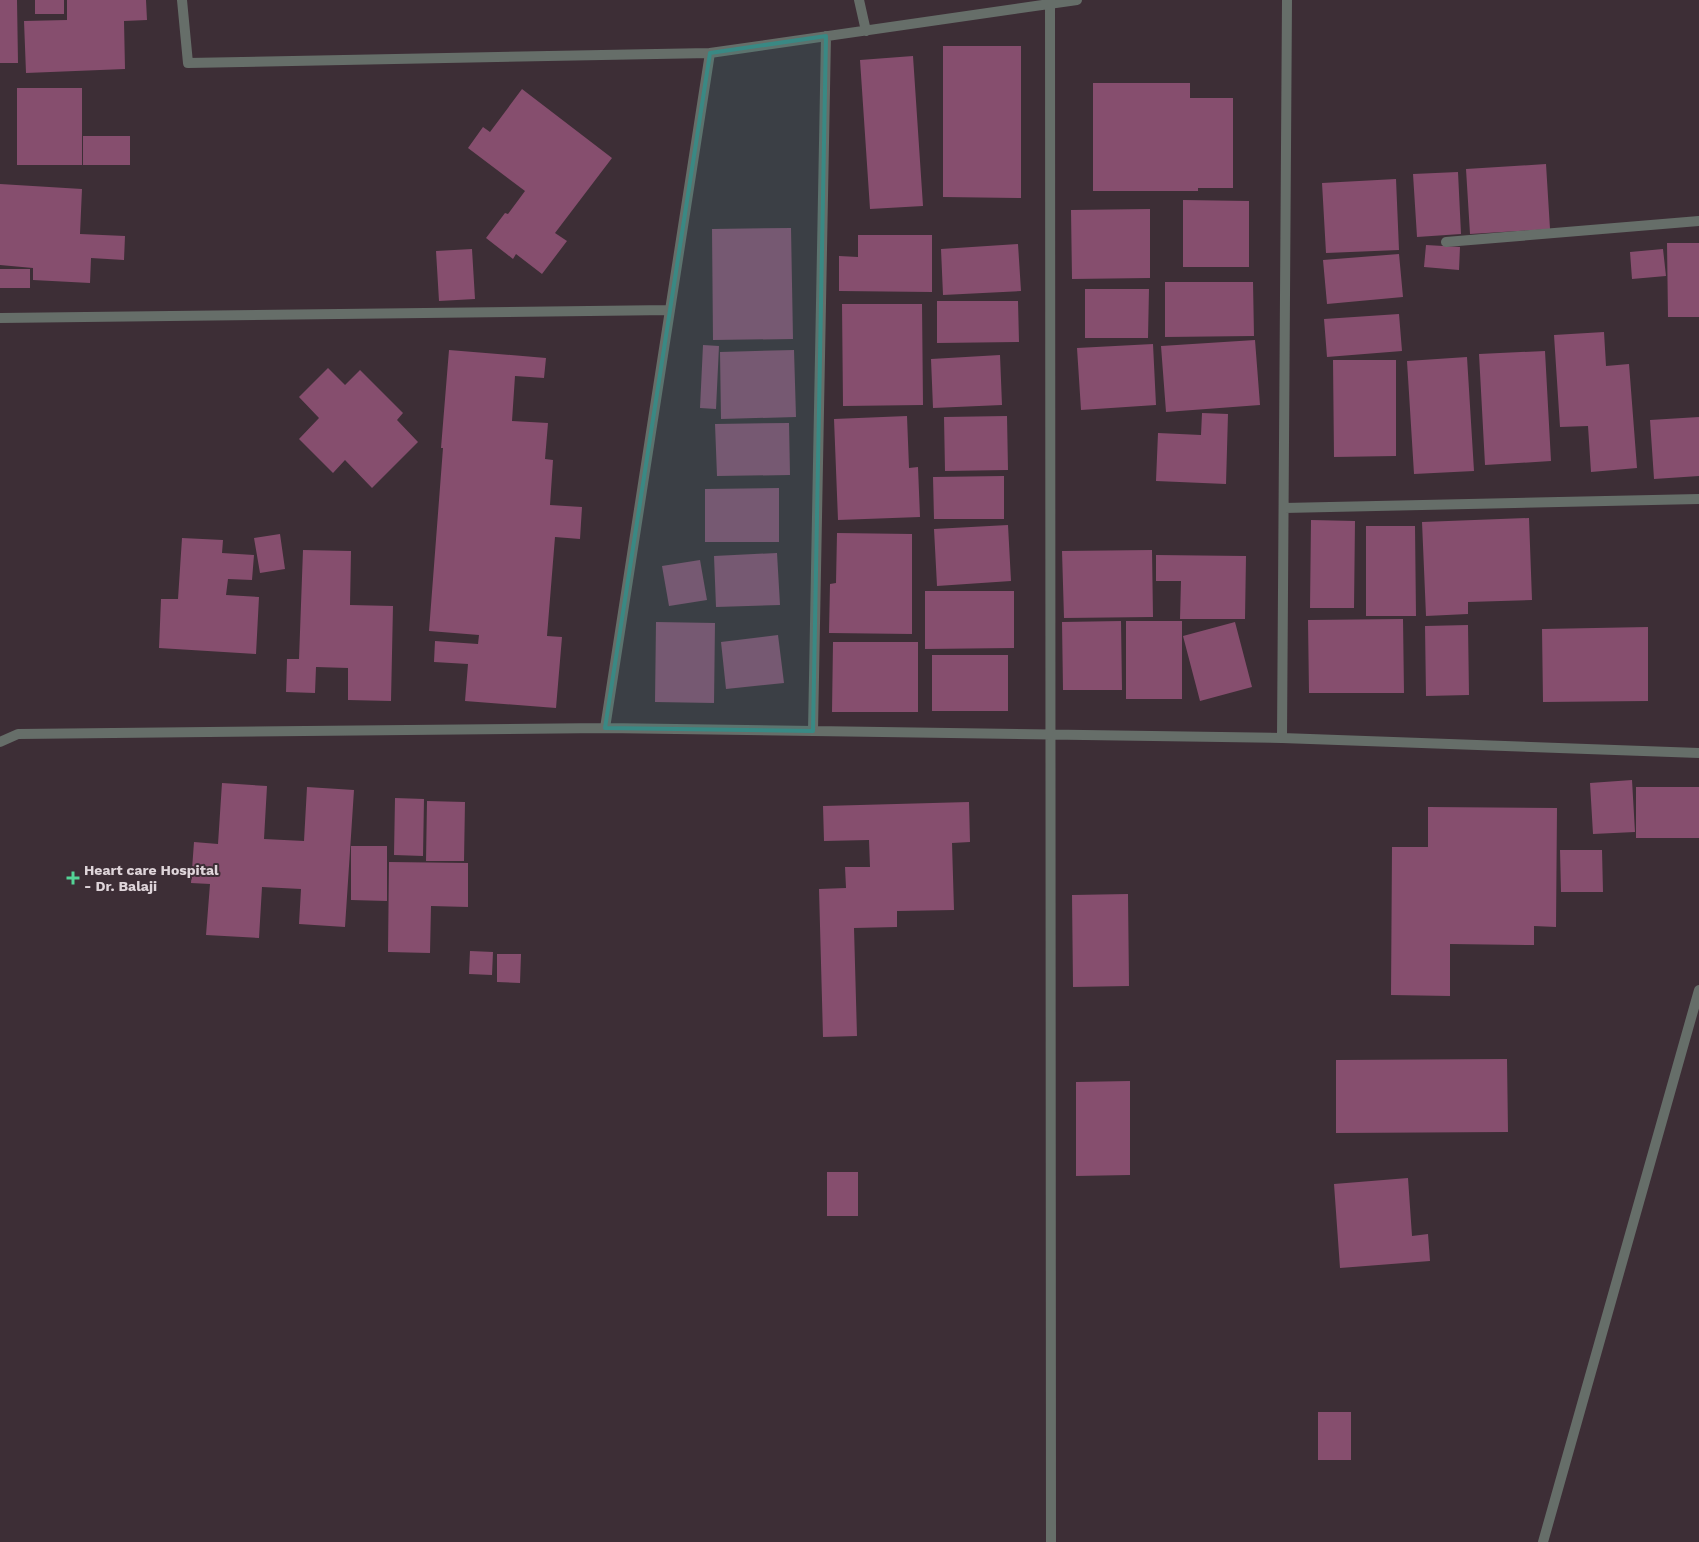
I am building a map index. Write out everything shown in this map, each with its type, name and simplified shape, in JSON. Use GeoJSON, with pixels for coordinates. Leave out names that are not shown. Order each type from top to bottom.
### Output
{"type":"FeatureCollection","features":[{"type":"Feature","properties":{"kind":"street"},"geometry":{"type":"LineString","coordinates":[[182,0],[188,63],[710,53],[1077,0]]}},
{"type":"Feature","properties":{"kind":"street"},"geometry":{"type":"LineString","coordinates":[[859,0],[866,31]]}},
{"type":"Feature","properties":{"kind":"street"},"geometry":{"type":"LineString","coordinates":[[1282,738],[1287,0]]}},
{"type":"Feature","properties":{"kind":"street"},"geometry":{"type":"LineString","coordinates":[[1050,4],[1052,735],[1051,1542]]}},
{"type":"Feature","properties":{"kind":"street"},"geometry":{"type":"LineString","coordinates":[[813,731],[826,36]]}},
{"type":"Feature","properties":{"kind":"street"},"geometry":{"type":"LineString","coordinates":[[605,728],[710,53]]}},
{"type":"Feature","properties":{"kind":"street"},"geometry":{"type":"LineString","coordinates":[[1446,242],[1699,221]]}},
{"type":"Feature","properties":{"kind":"street"},"geometry":{"type":"LineString","coordinates":[[0,318],[670,310]]}},
{"type":"Feature","properties":{"kind":"street"},"geometry":{"type":"LineString","coordinates":[[1284,508],[1699,499]]}},
{"type":"Feature","properties":{"kind":"street"},"geometry":{"type":"LineString","coordinates":[[0,742],[18,734],[605,728],[1282,738],[1699,753]]}},
{"type":"Feature","properties":{"kind":"street"},"geometry":{"type":"LineString","coordinates":[[1543,1542],[1699,990]]}},
{"type":"Feature","properties":{"kind":"highlighted area"},"geometry":{"type":"Polygon","coordinates":[[[826,36],[813,731],[605,728],[710,53],[826,36]]]}},
{"type":"Feature","properties":{"kind":"building"},"geometry":{"type":"Polygon","coordinates":[[[0,0],[17,0],[18,63],[0,63],[0,0]]]}},
{"type":"Feature","properties":{"kind":"building"},"geometry":{"type":"Polygon","coordinates":[[[35,0],[64,0],[64,14],[35,14],[35,0]]]}},
{"type":"Feature","properties":{"kind":"building"},"geometry":{"type":"Polygon","coordinates":[[[67,0],[146,0],[147,20],[124,21],[125,69],[26,73],[24,21],[67,20],[67,0]]]}},
{"type":"Feature","properties":{"kind":"building"},"geometry":{"type":"Polygon","coordinates":[[[943,46],[1021,46],[1021,198],[943,197],[943,46]]]}},
{"type":"Feature","properties":{"kind":"building"},"geometry":{"type":"Polygon","coordinates":[[[913,56],[923,206],[870,209],[860,60],[913,56]]]}},
{"type":"Feature","properties":{"kind":"building"},"geometry":{"type":"Polygon","coordinates":[[[1093,83],[1190,83],[1190,98],[1233,98],[1233,188],[1198,188],[1198,191],[1093,191],[1093,83]]]}},
{"type":"Feature","properties":{"kind":"building"},"geometry":{"type":"Polygon","coordinates":[[[17,88],[82,88],[82,165],[17,165],[17,88]]]}},
{"type":"Feature","properties":{"kind":"building"},"geometry":{"type":"Polygon","coordinates":[[[522,89],[612,158],[555,233],[567,241],[542,274],[516,254],[513,259],[486,238],[505,213],[508,214],[525,191],[468,148],[483,127],[490,132],[522,89]]]}},
{"type":"Feature","properties":{"kind":"building"},"geometry":{"type":"Polygon","coordinates":[[[83,136],[130,136],[130,165],[83,165],[83,136]]]}},
{"type":"Feature","properties":{"kind":"building"},"geometry":{"type":"Polygon","coordinates":[[[1546,164],[1550,229],[1470,234],[1466,169],[1546,164]]]}},
{"type":"Feature","properties":{"kind":"building"},"geometry":{"type":"Polygon","coordinates":[[[1458,172],[1461,234],[1417,237],[1413,174],[1458,172]]]}},
{"type":"Feature","properties":{"kind":"building"},"geometry":{"type":"Polygon","coordinates":[[[1396,179],[1399,250],[1326,253],[1322,183],[1396,179]]]}},
{"type":"Feature","properties":{"kind":"building"},"geometry":{"type":"Polygon","coordinates":[[[0,184],[82,189],[80,234],[125,236],[124,260],[91,258],[90,283],[33,280],[33,268],[0,265],[0,184]]]}},
{"type":"Feature","properties":{"kind":"building"},"geometry":{"type":"Polygon","coordinates":[[[1183,200],[1249,201],[1249,267],[1183,267],[1183,200]]]}},
{"type":"Feature","properties":{"kind":"building"},"geometry":{"type":"Polygon","coordinates":[[[1150,209],[1150,278],[1072,279],[1071,210],[1150,209]]]}},
{"type":"Feature","properties":{"kind":"building"},"geometry":{"type":"Polygon","coordinates":[[[791,228],[793,339],[713,340],[712,229],[791,228]]]}},
{"type":"Feature","properties":{"kind":"building"},"geometry":{"type":"Polygon","coordinates":[[[858,235],[932,235],[932,292],[839,291],[839,256],[858,257],[858,235]]]}},
{"type":"Feature","properties":{"kind":"building"},"geometry":{"type":"Polygon","coordinates":[[[1667,243],[1699,243],[1699,317],[1668,317],[1667,243]]]}},
{"type":"Feature","properties":{"kind":"building"},"geometry":{"type":"Polygon","coordinates":[[[1018,244],[1021,291],[943,295],[941,249],[1018,244]]]}},
{"type":"Feature","properties":{"kind":"building"},"geometry":{"type":"Polygon","coordinates":[[[1426,245],[1460,247],[1459,270],[1424,267],[1426,245]]]}},
{"type":"Feature","properties":{"kind":"building"},"geometry":{"type":"Polygon","coordinates":[[[472,249],[475,299],[439,301],[436,251],[472,249]]]}},
{"type":"Feature","properties":{"kind":"building"},"geometry":{"type":"Polygon","coordinates":[[[1663,249],[1666,276],[1632,279],[1630,252],[1663,249]]]}},
{"type":"Feature","properties":{"kind":"building"},"geometry":{"type":"Polygon","coordinates":[[[1399,254],[1403,297],[1327,304],[1323,260],[1399,254]]]}},
{"type":"Feature","properties":{"kind":"building"},"geometry":{"type":"Polygon","coordinates":[[[0,269],[30,269],[30,288],[0,288],[0,269]]]}},
{"type":"Feature","properties":{"kind":"building"},"geometry":{"type":"Polygon","coordinates":[[[1165,282],[1253,282],[1254,336],[1165,337],[1165,282]]]}},
{"type":"Feature","properties":{"kind":"building"},"geometry":{"type":"Polygon","coordinates":[[[1085,289],[1149,289],[1148,338],[1085,338],[1085,289]]]}},
{"type":"Feature","properties":{"kind":"building"},"geometry":{"type":"Polygon","coordinates":[[[937,301],[1018,301],[1019,342],[937,343],[937,301]]]}},
{"type":"Feature","properties":{"kind":"building"},"geometry":{"type":"Polygon","coordinates":[[[842,304],[922,304],[923,405],[843,406],[842,304]]]}},
{"type":"Feature","properties":{"kind":"building"},"geometry":{"type":"Polygon","coordinates":[[[1399,314],[1402,351],[1327,357],[1324,319],[1399,314]]]}},
{"type":"Feature","properties":{"kind":"building"},"geometry":{"type":"Polygon","coordinates":[[[1604,332],[1606,366],[1629,364],[1637,468],[1591,472],[1588,426],[1560,427],[1554,335],[1604,332]]]}},
{"type":"Feature","properties":{"kind":"building"},"geometry":{"type":"Polygon","coordinates":[[[1255,340],[1260,405],[1166,412],[1161,346],[1255,340]]]}},
{"type":"Feature","properties":{"kind":"building"},"geometry":{"type":"Polygon","coordinates":[[[1153,344],[1156,405],[1081,410],[1077,348],[1153,344]]]}},
{"type":"Feature","properties":{"kind":"building"},"geometry":{"type":"Polygon","coordinates":[[[703,345],[719,346],[716,409],[700,408],[703,345]]]}},
{"type":"Feature","properties":{"kind":"building"},"geometry":{"type":"Polygon","coordinates":[[[449,350],[546,358],[544,378],[515,376],[512,421],[548,423],[545,459],[553,460],[550,505],[582,507],[580,539],[555,537],[547,636],[562,637],[556,708],[465,701],[468,664],[434,662],[435,641],[478,644],[479,635],[429,631],[449,350]]]}},
{"type":"Feature","properties":{"kind":"building"},"geometry":{"type":"Polygon","coordinates":[[[794,350],[796,417],[721,419],[720,352],[794,350]]]}},
{"type":"Feature","properties":{"kind":"building"},"geometry":{"type":"Polygon","coordinates":[[[1545,351],[1551,461],[1485,465],[1479,354],[1545,351]]]}},
{"type":"Feature","properties":{"kind":"building"},"geometry":{"type":"Polygon","coordinates":[[[1000,355],[1002,405],[933,408],[931,359],[1000,355]]]}},
{"type":"Feature","properties":{"kind":"building"},"geometry":{"type":"Polygon","coordinates":[[[1467,357],[1474,471],[1414,474],[1407,361],[1467,357]]]}},
{"type":"Feature","properties":{"kind":"building"},"geometry":{"type":"Polygon","coordinates":[[[1333,360],[1396,360],[1396,456],[1334,457],[1333,360]]]}},
{"type":"Feature","properties":{"kind":"building"},"geometry":{"type":"Polygon","coordinates":[[[328,368],[345,385],[360,370],[403,413],[397,420],[418,442],[372,488],[345,460],[333,473],[299,439],[319,418],[299,397],[328,368]]]}},
{"type":"Feature","properties":{"kind":"building"},"geometry":{"type":"Polygon","coordinates":[[[1202,413],[1228,414],[1226,484],[1156,481],[1158,433],[1201,435],[1202,413]]]}},
{"type":"Feature","properties":{"kind":"building"},"geometry":{"type":"Polygon","coordinates":[[[907,416],[909,468],[918,467],[920,517],[838,520],[834,419],[907,416]]]}},
{"type":"Feature","properties":{"kind":"building"},"geometry":{"type":"Polygon","coordinates":[[[1007,416],[1008,470],[945,471],[944,417],[1007,416]]]}},
{"type":"Feature","properties":{"kind":"building"},"geometry":{"type":"Polygon","coordinates":[[[1699,417],[1699,476],[1654,479],[1650,420],[1699,417]]]}},
{"type":"Feature","properties":{"kind":"building"},"geometry":{"type":"Polygon","coordinates":[[[789,423],[790,475],[717,476],[715,424],[789,423]]]}},
{"type":"Feature","properties":{"kind":"building"},"geometry":{"type":"Polygon","coordinates":[[[1004,476],[1004,519],[934,519],[933,477],[1004,476]]]}},
{"type":"Feature","properties":{"kind":"building"},"geometry":{"type":"Polygon","coordinates":[[[779,488],[779,542],[705,542],[705,489],[779,488]]]}},
{"type":"Feature","properties":{"kind":"building"},"geometry":{"type":"Polygon","coordinates":[[[1529,518],[1532,600],[1468,602],[1468,614],[1426,616],[1422,522],[1529,518]]]}},
{"type":"Feature","properties":{"kind":"building"},"geometry":{"type":"Polygon","coordinates":[[[1311,520],[1355,521],[1354,608],[1310,608],[1311,520]]]}},
{"type":"Feature","properties":{"kind":"building"},"geometry":{"type":"Polygon","coordinates":[[[1008,525],[1011,581],[937,586],[934,529],[1008,525]]]}},
{"type":"Feature","properties":{"kind":"building"},"geometry":{"type":"Polygon","coordinates":[[[1366,526],[1415,526],[1416,616],[1366,616],[1366,526]]]}},
{"type":"Feature","properties":{"kind":"building"},"geometry":{"type":"Polygon","coordinates":[[[837,533],[912,534],[912,634],[829,633],[830,584],[836,583],[837,533]]]}},
{"type":"Feature","properties":{"kind":"building"},"geometry":{"type":"Polygon","coordinates":[[[280,534],[285,569],[260,573],[254,538],[280,534]]]}},
{"type":"Feature","properties":{"kind":"building"},"geometry":{"type":"Polygon","coordinates":[[[182,538],[223,540],[222,553],[254,555],[252,580],[228,579],[226,595],[259,597],[256,654],[159,648],[161,599],[178,599],[182,538]]]}},
{"type":"Feature","properties":{"kind":"building"},"geometry":{"type":"Polygon","coordinates":[[[303,550],[351,551],[350,605],[393,606],[391,701],[348,700],[348,668],[316,667],[315,693],[286,692],[287,659],[299,659],[303,550]]]}},
{"type":"Feature","properties":{"kind":"building"},"geometry":{"type":"Polygon","coordinates":[[[1152,550],[1153,617],[1064,618],[1062,551],[1152,550]]]}},
{"type":"Feature","properties":{"kind":"building"},"geometry":{"type":"Polygon","coordinates":[[[777,553],[780,605],[716,607],[714,556],[777,553]]]}},
{"type":"Feature","properties":{"kind":"building"},"geometry":{"type":"Polygon","coordinates":[[[1156,555],[1246,556],[1245,619],[1180,619],[1181,581],[1156,581],[1156,555]]]}},
{"type":"Feature","properties":{"kind":"building"},"geometry":{"type":"Polygon","coordinates":[[[700,560],[707,600],[669,606],[662,566],[700,560]]]}},
{"type":"Feature","properties":{"kind":"building"},"geometry":{"type":"Polygon","coordinates":[[[925,591],[1014,591],[1014,648],[925,649],[925,591]]]}},
{"type":"Feature","properties":{"kind":"building"},"geometry":{"type":"Polygon","coordinates":[[[1403,619],[1404,693],[1309,693],[1308,620],[1403,619]]]}},
{"type":"Feature","properties":{"kind":"building"},"geometry":{"type":"Polygon","coordinates":[[[1121,621],[1122,690],[1063,690],[1062,622],[1121,621]]]}},
{"type":"Feature","properties":{"kind":"building"},"geometry":{"type":"Polygon","coordinates":[[[1126,621],[1182,621],[1182,699],[1126,699],[1126,621]]]}},
{"type":"Feature","properties":{"kind":"building"},"geometry":{"type":"Polygon","coordinates":[[[656,622],[715,623],[714,703],[655,702],[656,622]]]}},
{"type":"Feature","properties":{"kind":"building"},"geometry":{"type":"Polygon","coordinates":[[[1235,622],[1252,687],[1200,701],[1183,636],[1235,622]]]}},
{"type":"Feature","properties":{"kind":"building"},"geometry":{"type":"Polygon","coordinates":[[[1468,625],[1469,695],[1426,696],[1425,626],[1468,625]]]}},
{"type":"Feature","properties":{"kind":"building"},"geometry":{"type":"Polygon","coordinates":[[[1648,627],[1648,701],[1543,702],[1542,629],[1648,627]]]}},
{"type":"Feature","properties":{"kind":"building"},"geometry":{"type":"Polygon","coordinates":[[[778,635],[784,683],[726,689],[721,642],[778,635]]]}},
{"type":"Feature","properties":{"kind":"building"},"geometry":{"type":"Polygon","coordinates":[[[833,642],[918,642],[918,712],[832,712],[833,642]]]}},
{"type":"Feature","properties":{"kind":"building"},"geometry":{"type":"Polygon","coordinates":[[[932,655],[1008,655],[1008,711],[932,711],[932,655]]]}},
{"type":"Feature","properties":{"kind":"building"},"geometry":{"type":"Polygon","coordinates":[[[1632,780],[1635,832],[1593,834],[1590,783],[1632,780]]]}},
{"type":"Feature","properties":{"kind":"building"},"geometry":{"type":"Polygon","coordinates":[[[222,783],[267,786],[264,839],[304,841],[307,787],[354,790],[345,927],[299,924],[301,889],[262,887],[259,938],[206,935],[210,884],[191,883],[194,842],[218,844],[222,783]]]}},
{"type":"Feature","properties":{"kind":"building"},"geometry":{"type":"Polygon","coordinates":[[[1636,787],[1699,787],[1699,838],[1636,838],[1636,787]]]}},
{"type":"Feature","properties":{"kind":"building"},"geometry":{"type":"Polygon","coordinates":[[[395,798],[424,799],[423,856],[394,855],[395,798]]]}},
{"type":"Feature","properties":{"kind":"building"},"geometry":{"type":"Polygon","coordinates":[[[427,801],[465,802],[464,861],[426,861],[427,801]]]}},
{"type":"Feature","properties":{"kind":"building"},"geometry":{"type":"Polygon","coordinates":[[[969,802],[970,842],[952,843],[954,910],[897,911],[897,927],[854,928],[857,1036],[823,1037],[819,889],[846,888],[845,867],[870,867],[869,840],[824,841],[823,806],[969,802]]]}},
{"type":"Feature","properties":{"kind":"building"},"geometry":{"type":"Polygon","coordinates":[[[1428,807],[1557,808],[1556,927],[1534,926],[1534,945],[1450,944],[1450,996],[1391,995],[1392,847],[1428,847],[1428,807]]]}},
{"type":"Feature","properties":{"kind":"building"},"geometry":{"type":"Polygon","coordinates":[[[351,846],[387,846],[387,901],[351,900],[351,846]]]}},
{"type":"Feature","properties":{"kind":"building"},"geometry":{"type":"Polygon","coordinates":[[[1560,850],[1602,850],[1603,892],[1561,892],[1560,850]]]}},
{"type":"Feature","properties":{"kind":"building"},"geometry":{"type":"Polygon","coordinates":[[[389,862],[468,863],[468,907],[431,906],[430,953],[388,952],[389,862]]]}},
{"type":"Feature","properties":{"kind":"building"},"geometry":{"type":"Polygon","coordinates":[[[1128,894],[1129,986],[1073,987],[1072,895],[1128,894]]]}},
{"type":"Feature","properties":{"kind":"building"},"geometry":{"type":"Polygon","coordinates":[[[470,951],[493,952],[492,975],[469,974],[470,951]]]}},
{"type":"Feature","properties":{"kind":"building"},"geometry":{"type":"Polygon","coordinates":[[[497,954],[521,954],[520,983],[497,982],[497,954]]]}},
{"type":"Feature","properties":{"kind":"building"},"geometry":{"type":"Polygon","coordinates":[[[1507,1059],[1508,1132],[1336,1133],[1336,1060],[1507,1059]]]}},
{"type":"Feature","properties":{"kind":"building"},"geometry":{"type":"Polygon","coordinates":[[[1130,1081],[1130,1175],[1076,1176],[1076,1082],[1130,1081]]]}},
{"type":"Feature","properties":{"kind":"building"},"geometry":{"type":"Polygon","coordinates":[[[827,1172],[858,1172],[858,1216],[827,1216],[827,1172]]]}},
{"type":"Feature","properties":{"kind":"building"},"geometry":{"type":"Polygon","coordinates":[[[1408,1178],[1412,1236],[1428,1234],[1430,1261],[1340,1268],[1334,1184],[1408,1178]]]}},
{"type":"Feature","properties":{"kind":"building"},"geometry":{"type":"Polygon","coordinates":[[[1318,1412],[1351,1412],[1351,1460],[1318,1460],[1318,1412]]]}},
{"type":"Feature","properties":{"kind":"place","name":"Heart care Hospital - Dr. Balaji"},"geometry":{"type":"Point","coordinates":[73,878]}}]}
